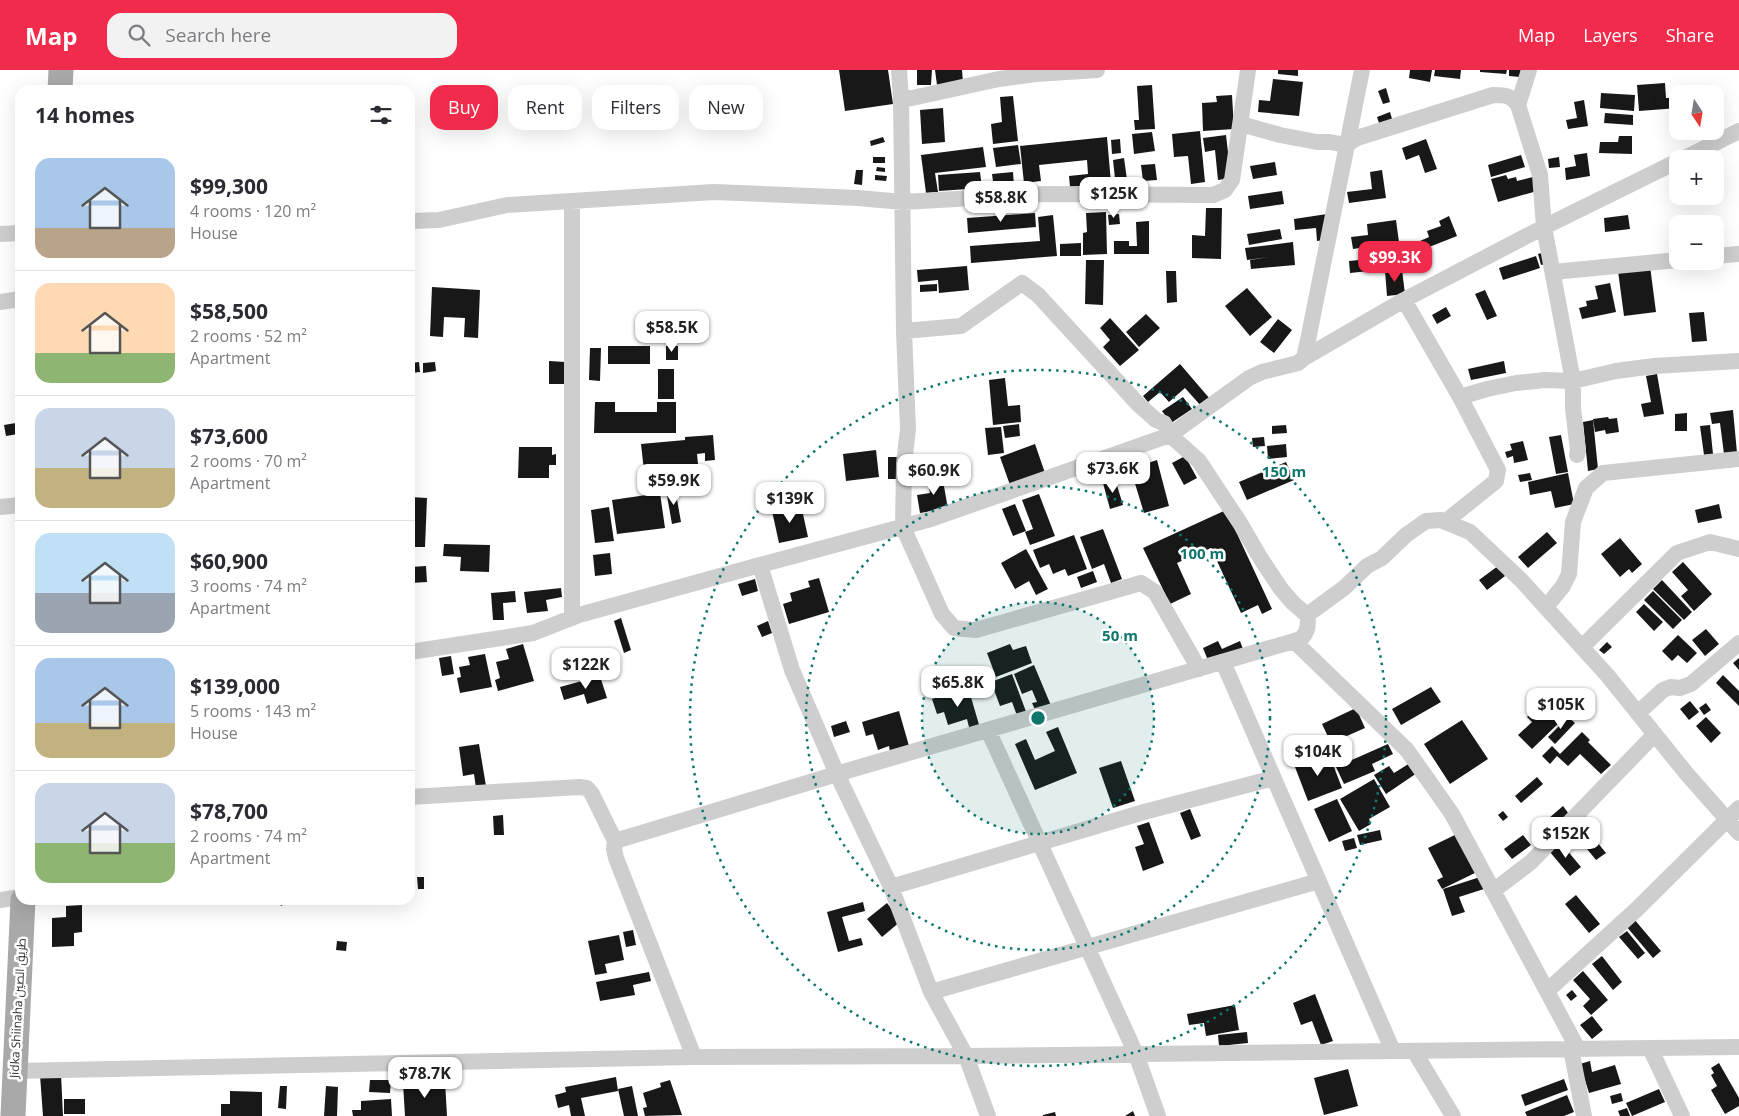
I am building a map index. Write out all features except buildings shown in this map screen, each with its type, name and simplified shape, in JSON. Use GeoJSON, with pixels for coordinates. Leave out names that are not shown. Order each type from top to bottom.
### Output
{"type":"FeatureCollection","features":[{"type":"Feature","properties":{"kind":"main road"},"geometry":{"type":"LineString","coordinates":[[60,85],[61,70]]}},
{"type":"Feature","properties":{"kind":"main road","name":"Jidka Shiinaha طريق الصين"},"geometry":{"type":"LineString","coordinates":[[13,1116],[24,905]]}},
{"type":"Feature","properties":{"kind":"street"},"geometry":{"type":"LineString","coordinates":[[899,70],[904,331],[908,429],[904,464],[903,527],[942,614],[954,628],[976,630],[1141,582],[1155,592],[1199,669]]}},
{"type":"Feature","properties":{"kind":"street"},"geometry":{"type":"LineString","coordinates":[[901,99],[999,79],[1036,74],[1097,70]]}},
{"type":"Feature","properties":{"kind":"street"},"geometry":{"type":"LineString","coordinates":[[415,221],[439,220],[507,205],[714,192],[858,198],[903,202],[1045,194],[1213,196],[1224,190],[1232,180],[1248,70]]}},
{"type":"Feature","properties":{"kind":"street"},"geometry":{"type":"LineString","coordinates":[[1304,358],[1362,70]]}},
{"type":"Feature","properties":{"kind":"street"},"geometry":{"type":"LineString","coordinates":[[1518,105],[1529,70]]}},
{"type":"Feature","properties":{"kind":"street"},"geometry":{"type":"LineString","coordinates":[[1241,124],[1280,135],[1317,142],[1346,144],[1357,138],[1493,95],[1506,95],[1514,98],[1518,105],[1540,175],[1544,227],[1573,381],[1577,455]]}},
{"type":"Feature","properties":{"kind":"street"},"geometry":{"type":"LineString","coordinates":[[1700,150],[1739,131]]}},
{"type":"Feature","properties":{"kind":"street"},"geometry":{"type":"LineString","coordinates":[[415,651],[533,633],[572,618],[760,565],[931,520],[1170,435],[1249,378],[1262,372],[1298,364],[1304,358],[1404,300],[1544,227],[1669,165]]}},
{"type":"Feature","properties":{"kind":"street"},"geometry":{"type":"LineString","coordinates":[[572,201],[572,618]]}},
{"type":"Feature","properties":{"kind":"street"},"geometry":{"type":"LineString","coordinates":[[0,234],[15,233]]}},
{"type":"Feature","properties":{"kind":"street"},"geometry":{"type":"LineString","coordinates":[[1724,255],[1739,254]]}},
{"type":"Feature","properties":{"kind":"street"},"geometry":{"type":"LineString","coordinates":[[1552,272],[1669,261]]}},
{"type":"Feature","properties":{"kind":"street"},"geometry":{"type":"LineString","coordinates":[[615,841],[837,774],[1301,639],[1305,635],[1308,622],[1307,615],[1293,604],[1281,589],[1199,461],[1170,435],[1164,423],[1156,420],[1139,406],[1049,307],[1022,283],[960,326],[904,331]]}},
{"type":"Feature","properties":{"kind":"street"},"geometry":{"type":"LineString","coordinates":[[0,302],[15,300]]}},
{"type":"Feature","properties":{"kind":"street"},"geometry":{"type":"LineString","coordinates":[[1404,300],[1460,397],[1498,470],[1496,481],[1445,522]]}},
{"type":"Feature","properties":{"kind":"street"},"geometry":{"type":"LineString","coordinates":[[1460,397],[1487,388],[1516,383],[1544,380],[1573,381],[1616,371],[1654,366],[1739,361]]}},
{"type":"Feature","properties":{"kind":"street"},"geometry":{"type":"LineString","coordinates":[[1546,607],[1563,586],[1569,574],[1573,522],[1586,488],[1603,473],[1739,459]]}},
{"type":"Feature","properties":{"kind":"street"},"geometry":{"type":"LineString","coordinates":[[0,507],[15,506]]}},
{"type":"Feature","properties":{"kind":"street"},"geometry":{"type":"LineString","coordinates":[[1307,615],[1344,588],[1367,566],[1382,558],[1426,521],[1445,522],[1470,532],[1522,581],[1582,647],[1686,773],[1739,833]]}},
{"type":"Feature","properties":{"kind":"street"},"geometry":{"type":"LineString","coordinates":[[1582,647],[1677,553],[1710,542],[1739,549]]}},
{"type":"Feature","properties":{"kind":"street"},"geometry":{"type":"LineString","coordinates":[[760,565],[792,670],[837,774],[891,886],[931,992],[966,1056],[988,1116]]}},
{"type":"Feature","properties":{"kind":"street"},"geometry":{"type":"LineString","coordinates":[[1294,641],[1407,750],[1452,814],[1547,991],[1575,1049],[1584,1116]]}},
{"type":"Feature","properties":{"kind":"street"},"geometry":{"type":"LineString","coordinates":[[1638,713],[1663,690],[1671,687],[1680,688],[1691,684],[1739,643]]}},
{"type":"Feature","properties":{"kind":"street"},"geometry":{"type":"LineString","coordinates":[[1223,662],[1393,1051]]}},
{"type":"Feature","properties":{"kind":"street"},"geometry":{"type":"LineString","coordinates":[[988,730],[1136,1054],[1158,1116]]}},
{"type":"Feature","properties":{"kind":"street"},"geometry":{"type":"LineString","coordinates":[[1493,892],[1531,862],[1655,734]]}},
{"type":"Feature","properties":{"kind":"street"},"geometry":{"type":"LineString","coordinates":[[891,886],[1144,812],[1274,778]]}},
{"type":"Feature","properties":{"kind":"street"},"geometry":{"type":"LineString","coordinates":[[415,797],[580,786],[587,788],[592,794],[615,841],[616,858],[694,1057]]}},
{"type":"Feature","properties":{"kind":"street"},"geometry":{"type":"LineString","coordinates":[[1547,991],[1637,909],[1739,808]]}},
{"type":"Feature","properties":{"kind":"street"},"geometry":{"type":"LineString","coordinates":[[931,992],[1319,881]]}},
{"type":"Feature","properties":{"kind":"street"},"geometry":{"type":"LineString","coordinates":[[0,900],[15,898]]}},
{"type":"Feature","properties":{"kind":"street"},"geometry":{"type":"LineString","coordinates":[[15,1071],[694,1057],[966,1056],[1739,1047]]}},
{"type":"Feature","properties":{"kind":"street"},"geometry":{"type":"LineString","coordinates":[[1650,1048],[1682,1116]]}},
{"type":"Feature","properties":{"kind":"street"},"geometry":{"type":"LineString","coordinates":[[1414,1051],[1453,1116]]}}]}
